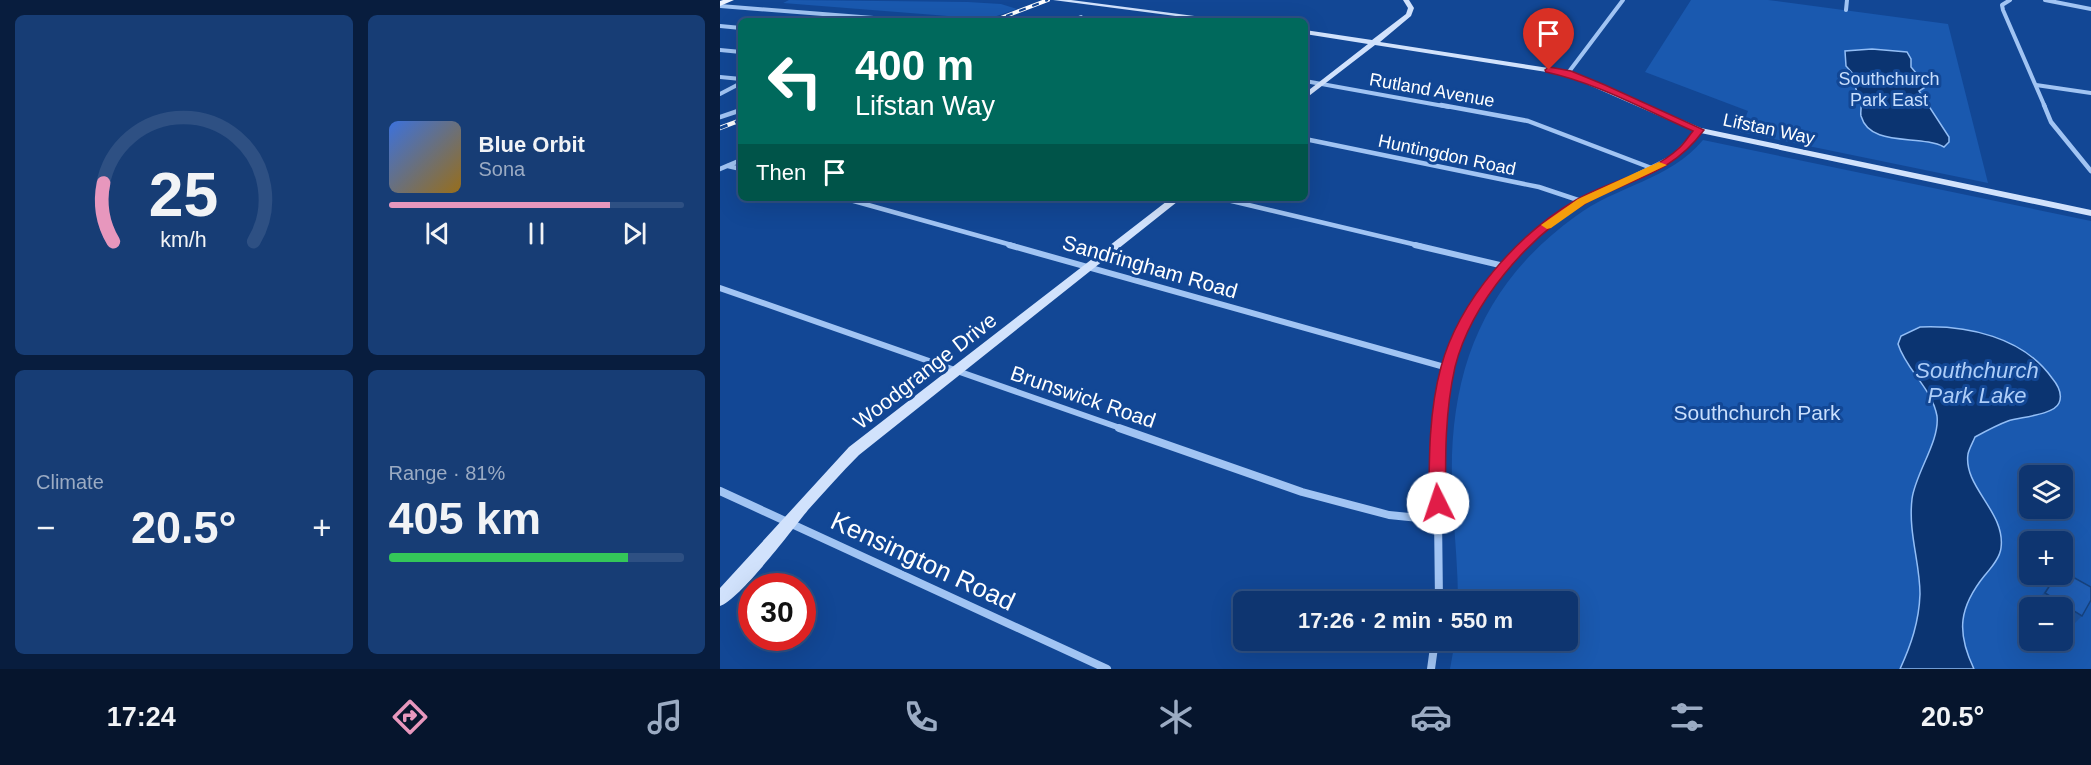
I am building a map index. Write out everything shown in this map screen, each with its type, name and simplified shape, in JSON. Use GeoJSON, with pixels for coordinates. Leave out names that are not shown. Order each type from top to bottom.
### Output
{"type":"FeatureCollection","features":[{"type":"Feature","properties":{"kind":"main road"},"geometry":{"type":"LineString","coordinates":[[720,5],[730,0]]}},
{"type":"Feature","properties":{"kind":"street"},"geometry":{"type":"LineString","coordinates":[[1056,0],[1205,18]]}},
{"type":"Feature","properties":{"kind":"street"},"geometry":{"type":"LineString","coordinates":[[1308,95],[1408,15],[1411,8],[1406,0]]}},
{"type":"Feature","properties":{"kind":"street"},"geometry":{"type":"LineString","coordinates":[[1568,73],[1623,0]]}},
{"type":"Feature","properties":{"kind":"street"},"geometry":{"type":"LineString","coordinates":[[1846,10],[1847,0]]}},
{"type":"Feature","properties":{"kind":"street"},"geometry":{"type":"LineString","coordinates":[[2010,0],[2002,6],[2052,122],[2091,171]]}},
{"type":"Feature","properties":{"kind":"street"},"geometry":{"type":"LineString","coordinates":[[2045,0],[2091,9]]}},
{"type":"Feature","properties":{"kind":"street"},"geometry":{"type":"LineString","coordinates":[[720,5],[876,18]]}},
{"type":"Feature","properties":{"kind":"street"},"geometry":{"type":"LineString","coordinates":[[720,26],[738,28]]}},
{"type":"Feature","properties":{"kind":"street","name":"Lifstan Way"},"geometry":{"type":"LineString","coordinates":[[1308,32],[1568,73],[1699,130],[2091,213]]}},
{"type":"Feature","properties":{"kind":"street"},"geometry":{"type":"LineString","coordinates":[[720,50],[738,52]]}},
{"type":"Feature","properties":{"kind":"street"},"geometry":{"type":"LineString","coordinates":[[720,77],[738,79]]}},
{"type":"Feature","properties":{"kind":"street","name":"Rutland Avenue"},"geometry":{"type":"LineString","coordinates":[[1308,82],[1528,121],[1654,169]]}},
{"type":"Feature","properties":{"kind":"street"},"geometry":{"type":"LineString","coordinates":[[720,94],[738,85]]}},
{"type":"Feature","properties":{"kind":"street"},"geometry":{"type":"LineString","coordinates":[[2036,85],[2091,93]]}},
{"type":"Feature","properties":{"kind":"street"},"geometry":{"type":"LineString","coordinates":[[720,117],[738,111]]}},
{"type":"Feature","properties":{"kind":"street"},"geometry":{"type":"LineString","coordinates":[[1439,591],[1436,449],[1448,368],[1465,324],[1482,295],[1504,266],[1551,221],[1581,201],[1654,169],[1682,151],[1699,130]]}},
{"type":"Feature","properties":{"kind":"street","name":"Huntingdon Road"},"geometry":{"type":"LineString","coordinates":[[1308,141],[1539,187],[1581,201]]}},
{"type":"Feature","properties":{"kind":"street"},"geometry":{"type":"LineString","coordinates":[[720,169],[738,161]]}},
{"type":"Feature","properties":{"kind":"street"},"geometry":{"type":"LineString","coordinates":[[728,166],[738,168]]}},
{"type":"Feature","properties":{"kind":"street","name":"Sandringham Road"},"geometry":{"type":"LineString","coordinates":[[854,201],[1448,368]]}},
{"type":"Feature","properties":{"kind":"street","name":"Woodgrange Drive"},"geometry":{"type":"LineString","coordinates":[[720,599],[822,483],[854,451],[1173,201]]}},
{"type":"Feature","properties":{"kind":"street"},"geometry":{"type":"LineString","coordinates":[[1232,201],[1504,266]]}},
{"type":"Feature","properties":{"kind":"street","name":"Brunswick Road"},"geometry":{"type":"LineString","coordinates":[[720,288],[1302,492],[1375,511],[1424,520],[1439,520]]}},
{"type":"Feature","properties":{"kind":"street","name":"Kensington Road"},"geometry":{"type":"LineString","coordinates":[[720,491],[1107,669]]}},
{"type":"Feature","properties":{"kind":"street"},"geometry":{"type":"LineString","coordinates":[[1431,669],[1434,651]]}},
{"type":"Feature","properties":{"kind":"green space"},"geometry":{"type":"Polygon","coordinates":[[[789,0],[968,2],[1001,4],[1017,9],[991,18],[973,18],[783,3],[789,0]]]}},
{"type":"Feature","properties":{"kind":"green space","name":"Southchurch Park East"},"geometry":{"type":"Polygon","coordinates":[[[1691,0],[1768,0],[1948,24],[1988,183],[1740,132],[1748,111],[1645,72],[1691,0]]]}},
{"type":"Feature","properties":{"kind":"green space","name":"Southchurch Park"},"geometry":{"type":"Polygon","coordinates":[[[1703,140],[2091,221],[2091,669],[1450,669],[1453,651],[1578,651],[1578,591],[1458,591],[1452,484],[1453,443],[1457,404],[1465,367],[1478,333],[1495,300],[1517,270],[1544,242],[1592,206],[1675,165],[1703,140]]]}},
{"type":"Feature","properties":{"kind":"water"},"geometry":{"type":"Polygon","coordinates":[[[1872,49],[1907,52],[1911,59],[1911,67],[1927,86],[1919,91],[1949,137],[1949,142],[1944,147],[1934,143],[1885,136],[1874,133],[1866,126],[1861,116],[1861,102],[1855,87],[1855,76],[1846,66],[1845,51],[1872,49]]]}},
{"type":"Feature","properties":{"kind":"water","name":"Southchurch Park Lake"},"geometry":{"type":"Polygon","coordinates":[[[1920,327],[1975,331],[2010,343],[2026,352],[2040,364],[2054,380],[2060,393],[2059,403],[2051,410],[2008,421],[1975,437],[1968,454],[1968,466],[1972,478],[1991,511],[2001,535],[1999,555],[1976,587],[1965,609],[1964,643],[1974,669],[1900,669],[1914,633],[1920,594],[1912,523],[1912,499],[1937,426],[1937,416],[1930,397],[1898,344],[1901,336],[1920,327]]]}},
{"type":"Feature","properties":{"kind":"building"},"geometry":{"type":"Polygon","coordinates":[[[2073,577],[2091,587],[2091,600],[2082,616],[2073,610],[2073,597],[2051,597],[2045,593],[2050,585],[2073,585],[2073,577]]]}},
{"type":"Feature","properties":{"kind":"railway"},"geometry":{"type":"LineString","coordinates":[[1001,18],[1048,0]]}},
{"type":"Feature","properties":{"kind":"railway"},"geometry":{"type":"LineString","coordinates":[[720,128],[738,121]]}},
{"type":"Feature","properties":{"kind":"slow traffic"},"geometry":{"type":"LineString","coordinates":[[1547,225],[1581,201],[1662,165]]}},
{"type":"Feature","properties":{"kind":"route"},"geometry":{"type":"LineString","coordinates":[[1438,503],[1436,449],[1448,368],[1456,343],[1482,295],[1517,252],[1551,221],[1581,201],[1666,163],[1682,151],[1699,130],[1568,73],[1549,70]]}}]}
